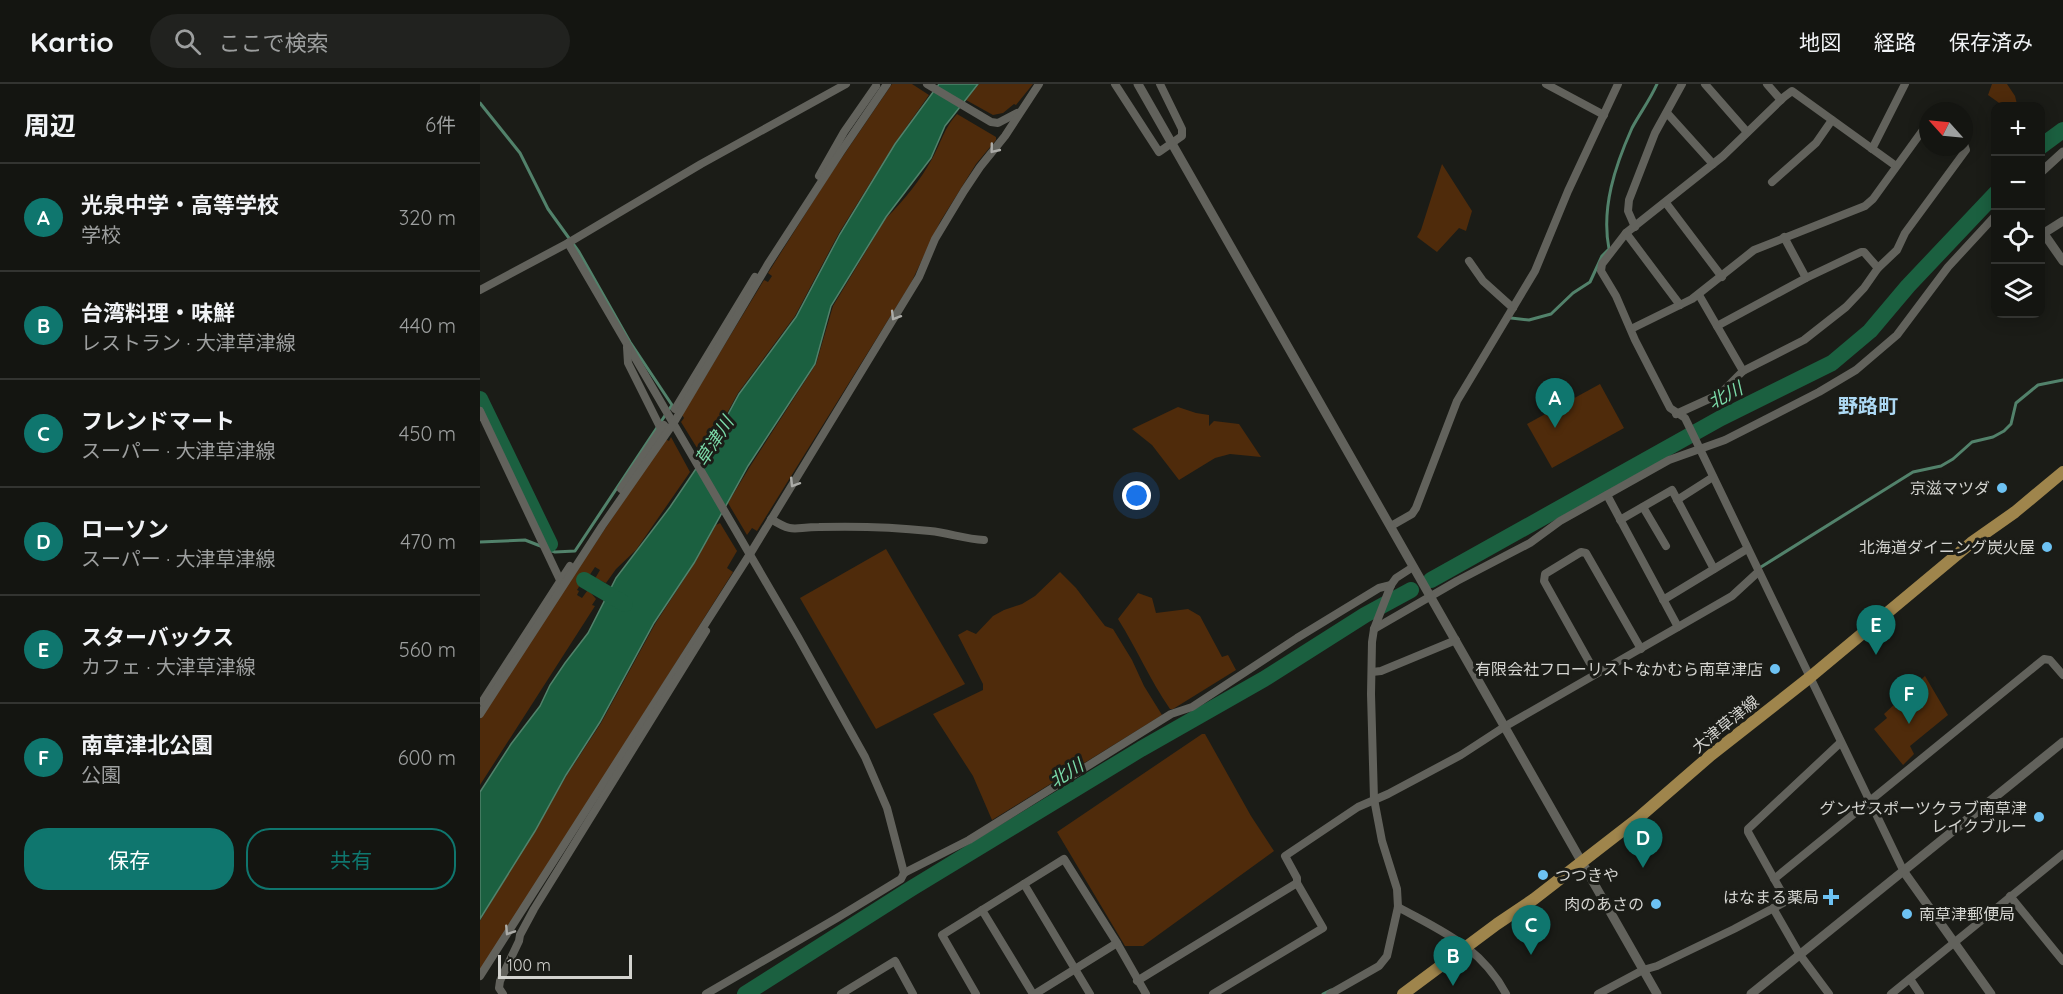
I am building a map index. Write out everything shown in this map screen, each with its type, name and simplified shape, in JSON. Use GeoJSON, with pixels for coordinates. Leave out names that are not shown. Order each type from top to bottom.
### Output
{"type":"FeatureCollection","features":[{"type":"Feature","properties":{"kind":"main road","name":"大津草津線"},"geometry":{"type":"LineString","coordinates":[[1403,994],[1582,863],[1711,755],[2063,472]]}},
{"type":"Feature","properties":{"kind":"street"},"geometry":{"type":"LineString","coordinates":[[480,290],[568,243],[701,164],[846,84]]}},
{"type":"Feature","properties":{"kind":"street"},"geometry":{"type":"LineString","coordinates":[[675,409],[737,305],[838,152],[887,84]]}},
{"type":"Feature","properties":{"kind":"street"},"geometry":{"type":"LineString","coordinates":[[927,84],[984,119],[998,123],[1009,119],[1022,109]]}},
{"type":"Feature","properties":{"kind":"street"},"geometry":{"type":"LineString","coordinates":[[480,976],[750,554],[919,277],[942,227],[980,167],[1005,136],[1039,84]]}},
{"type":"Feature","properties":{"kind":"street"},"geometry":{"type":"LineString","coordinates":[[1115,84],[1159,152],[1182,136],[1182,129],[1160,84]]}},
{"type":"Feature","properties":{"kind":"street"},"geometry":{"type":"LineString","coordinates":[[1138,84],[1657,994]]}},
{"type":"Feature","properties":{"kind":"street"},"geometry":{"type":"LineString","coordinates":[[1546,84],[1604,115]]}},
{"type":"Feature","properties":{"kind":"street"},"geometry":{"type":"LineString","coordinates":[[1391,526],[1412,514],[1416,508],[1457,401],[1535,271],[1568,191],[1618,84]]}},
{"type":"Feature","properties":{"kind":"street"},"geometry":{"type":"LineString","coordinates":[[1635,227],[1628,211],[1629,200],[1655,133],[1682,84]]}},
{"type":"Feature","properties":{"kind":"street"},"geometry":{"type":"LineString","coordinates":[[1705,84],[1747,132]]}},
{"type":"Feature","properties":{"kind":"street"},"geometry":{"type":"LineString","coordinates":[[1767,84],[1781,100]]}},
{"type":"Feature","properties":{"kind":"street"},"geometry":{"type":"LineString","coordinates":[[1872,149],[1905,84]]}},
{"type":"Feature","properties":{"kind":"street"},"geometry":{"type":"LineString","coordinates":[[480,714],[768,264],[838,152],[844,132],[879,85]]}},
{"type":"Feature","properties":{"kind":"street"},"geometry":{"type":"LineString","coordinates":[[1896,166],[1832,120],[1793,88],[1713,164],[1626,233],[1602,264],[1601,271],[1616,296],[1670,408],[1685,418],[1757,573],[1904,872],[1991,994]]}},
{"type":"Feature","properties":{"kind":"street"},"geometry":{"type":"LineString","coordinates":[[1667,113],[1713,164]]}},
{"type":"Feature","properties":{"kind":"street"},"geometry":{"type":"LineString","coordinates":[[1772,182],[1816,143],[1832,120]]}},
{"type":"Feature","properties":{"kind":"street"},"geometry":{"type":"LineString","coordinates":[[1631,329],[1699,295],[1754,250],[1865,206],[1873,199],[1919,135]]}},
{"type":"Feature","properties":{"kind":"street"},"geometry":{"type":"LineString","coordinates":[[2045,168],[2063,152]]}},
{"type":"Feature","properties":{"kind":"street"},"geometry":{"type":"LineString","coordinates":[[1676,414],[1720,393],[1743,371],[1804,340],[1846,307],[1864,288],[1878,268],[1897,250],[1905,233],[1962,156]]}},
{"type":"Feature","properties":{"kind":"street"},"geometry":{"type":"LineString","coordinates":[[1666,203],[1722,277]]}},
{"type":"Feature","properties":{"kind":"street"},"geometry":{"type":"LineString","coordinates":[[1375,626],[1430,594],[1530,543],[1560,521],[1669,460],[1725,440],[1819,392],[1856,370],[1897,335],[1948,267],[1991,219]]}},
{"type":"Feature","properties":{"kind":"street"},"geometry":{"type":"LineString","coordinates":[[2045,229],[2063,221]]}},
{"type":"Feature","properties":{"kind":"street"},"geometry":{"type":"LineString","coordinates":[[1626,233],[1680,305]]}},
{"type":"Feature","properties":{"kind":"street"},"geometry":{"type":"LineString","coordinates":[[2045,234],[2063,261]]}},
{"type":"Feature","properties":{"kind":"street"},"geometry":{"type":"LineString","coordinates":[[1784,237],[1806,278]]}},
{"type":"Feature","properties":{"kind":"street"},"geometry":{"type":"LineString","coordinates":[[568,243],[627,347],[666,426]]}},
{"type":"Feature","properties":{"kind":"street"},"geometry":{"type":"LineString","coordinates":[[1717,326],[1806,278],[1861,252],[1864,252],[1878,268]]}},
{"type":"Feature","properties":{"kind":"street"},"geometry":{"type":"LineString","coordinates":[[1469,261],[1483,281],[1513,308]]}},
{"type":"Feature","properties":{"kind":"street"},"geometry":{"type":"LineString","coordinates":[[1699,295],[1743,371]]}},
{"type":"Feature","properties":{"kind":"street"},"geometry":{"type":"LineString","coordinates":[[627,347],[628,363],[666,426],[679,435],[865,756],[887,808],[904,873]]}},
{"type":"Feature","properties":{"kind":"street"},"geometry":{"type":"LineString","coordinates":[[480,411],[560,580]]}},
{"type":"Feature","properties":{"kind":"street"},"geometry":{"type":"LineString","coordinates":[[480,705],[560,580],[666,426]]}},
{"type":"Feature","properties":{"kind":"street"},"geometry":{"type":"LineString","coordinates":[[1677,500],[1713,477]]}},
{"type":"Feature","properties":{"kind":"street"},"geometry":{"type":"LineString","coordinates":[[1620,520],[1672,490],[1713,569]]}},
{"type":"Feature","properties":{"kind":"street"},"geometry":{"type":"LineString","coordinates":[[1607,495],[1678,627]]}},
{"type":"Feature","properties":{"kind":"street"},"geometry":{"type":"LineString","coordinates":[[1643,507],[1666,546]]}},
{"type":"Feature","properties":{"kind":"street"},"geometry":{"type":"LineString","coordinates":[[771,519],[789,530],[814,527],[884,526],[948,533],[961,538],[984,540]]}},
{"type":"Feature","properties":{"kind":"street"},"geometry":{"type":"LineString","coordinates":[[1663,600],[1746,549]]}},
{"type":"Feature","properties":{"kind":"street"},"geometry":{"type":"LineString","coordinates":[[1596,674],[1544,581],[1545,574],[1581,552],[1586,553],[1641,650]]}},
{"type":"Feature","properties":{"kind":"street"},"geometry":{"type":"LineString","coordinates":[[503,994],[499,988],[500,981],[534,909],[743,573],[754,564]]}},
{"type":"Feature","properties":{"kind":"street"},"geometry":{"type":"LineString","coordinates":[[1330,994],[1380,966],[1387,956],[1398,907],[1397,889],[1382,841],[1374,800],[1372,642],[1375,626],[1391,586],[1396,578],[1416,571]]}},
{"type":"Feature","properties":{"kind":"street"},"geometry":{"type":"LineString","coordinates":[[1213,994],[1323,928],[1297,883],[1297,878],[1285,856],[1358,807],[1461,755],[1504,727],[1732,596],[1757,573]]}},
{"type":"Feature","properties":{"kind":"street"},"geometry":{"type":"LineString","coordinates":[[706,994],[901,879],[904,873],[969,840],[1171,714],[1192,707],[1297,638],[1379,588],[1391,586]]}},
{"type":"Feature","properties":{"kind":"street"},"geometry":{"type":"LineString","coordinates":[[1372,672],[1381,671],[1456,640]]}},
{"type":"Feature","properties":{"kind":"street"},"geometry":{"type":"LineString","coordinates":[[1774,879],[2044,659],[2050,660],[2063,675]]}},
{"type":"Feature","properties":{"kind":"street"},"geometry":{"type":"LineString","coordinates":[[1751,994],[2063,742]]}},
{"type":"Feature","properties":{"kind":"street"},"geometry":{"type":"LineString","coordinates":[[1598,994],[1785,902],[1748,829],[1840,743]]}},
{"type":"Feature","properties":{"kind":"street"},"geometry":{"type":"LineString","coordinates":[[1891,994],[2063,854]]}},
{"type":"Feature","properties":{"kind":"street"},"geometry":{"type":"LineString","coordinates":[[976,994],[942,935],[1064,859],[1146,994]]}},
{"type":"Feature","properties":{"kind":"street"},"geometry":{"type":"LineString","coordinates":[[1137,981],[1297,883]]}},
{"type":"Feature","properties":{"kind":"street"},"geometry":{"type":"LineString","coordinates":[[1024,884],[1090,994]]}},
{"type":"Feature","properties":{"kind":"street"},"geometry":{"type":"LineString","coordinates":[[2010,896],[2063,961]]}},
{"type":"Feature","properties":{"kind":"street"},"geometry":{"type":"LineString","coordinates":[[526,904],[534,909]]}},
{"type":"Feature","properties":{"kind":"street"},"geometry":{"type":"LineString","coordinates":[[1398,907],[1467,946],[1497,978],[1506,994]]}},
{"type":"Feature","properties":{"kind":"street"},"geometry":{"type":"LineString","coordinates":[[1773,908],[1800,955],[1829,994]]}},
{"type":"Feature","properties":{"kind":"street"},"geometry":{"type":"LineString","coordinates":[[982,910],[1034,994],[1117,943]]}},
{"type":"Feature","properties":{"kind":"street"},"geometry":{"type":"LineString","coordinates":[[841,994],[895,961],[913,994]]}},
{"type":"Feature","properties":{"kind":"street"},"geometry":{"type":"LineString","coordinates":[[1910,979],[1920,994]]}},
{"type":"Feature","properties":{"kind":"shaded area"},"geometry":{"type":"Polygon","coordinates":[[[892,84],[912,84],[929,95],[895,143],[839,233],[795,316],[738,393],[702,456],[681,422],[684,418],[682,415],[764,280],[768,282],[772,276],[768,273],[828,178],[892,84]]]}},
{"type":"Feature","properties":{"kind":"shaded area"},"geometry":{"type":"Polygon","coordinates":[[[979,84],[1033,84],[1016,105],[1014,104],[1003,113],[993,115],[966,100],[979,84]]]}},
{"type":"Feature","properties":{"kind":"shaded area"},"geometry":{"type":"Polygon","coordinates":[[[1992,84],[2007,84],[2016,102],[1998,102],[1988,95],[1992,84]]]}},
{"type":"Feature","properties":{"kind":"shaded area"},"geometry":{"type":"Polygon","coordinates":[[[957,114],[996,137],[996,140],[976,164],[940,222],[911,283],[757,531],[752,528],[747,535],[728,503],[816,364],[833,306],[886,218],[923,174],[957,114]]]}},
{"type":"Feature","properties":{"kind":"shaded area"},"geometry":{"type":"Polygon","coordinates":[[[1442,164],[1472,211],[1466,231],[1459,228],[1437,252],[1417,237],[1442,164]]]}},
{"type":"Feature","properties":{"kind":"shaded area"},"geometry":{"type":"Polygon","coordinates":[[[1600,384],[1624,428],[1552,468],[1527,424],[1600,384]]]}},
{"type":"Feature","properties":{"kind":"shaded area"},"geometry":{"type":"Polygon","coordinates":[[[1178,407],[1209,415],[1209,426],[1214,421],[1239,424],[1261,457],[1230,454],[1215,458],[1179,480],[1152,445],[1132,429],[1178,407]]]}},
{"type":"Feature","properties":{"kind":"shaded area"},"geometry":{"type":"Polygon","coordinates":[[[671,437],[690,472],[636,550],[616,569],[606,583],[599,580],[596,584],[593,582],[600,570],[595,567],[589,576],[586,575],[577,590],[579,591],[577,595],[582,598],[590,587],[596,599],[592,605],[595,606],[480,785],[480,719],[665,439],[669,441],[671,437]]]}},
{"type":"Feature","properties":{"kind":"shaded area"},"geometry":{"type":"Polygon","coordinates":[[[720,523],[737,551],[727,568],[733,572],[480,974],[480,921],[567,775],[601,723],[655,624],[716,525],[720,523]]]}},
{"type":"Feature","properties":{"kind":"shaded area"},"geometry":{"type":"Polygon","coordinates":[[[886,549],[965,684],[876,729],[800,598],[886,549]]]}},
{"type":"Feature","properties":{"kind":"shaded area"},"geometry":{"type":"Polygon","coordinates":[[[1060,572],[1076,588],[1105,626],[1113,629],[1162,715],[992,820],[973,776],[933,714],[983,690],[983,684],[958,635],[967,630],[976,634],[993,616],[1035,596],[1060,572]]]}},
{"type":"Feature","properties":{"kind":"shaded area"},"geometry":{"type":"Polygon","coordinates":[[[1138,593],[1152,598],[1156,613],[1188,609],[1200,616],[1222,657],[1228,655],[1236,670],[1170,709],[1118,619],[1138,593]]]}},
{"type":"Feature","properties":{"kind":"shaded area"},"geometry":{"type":"Polygon","coordinates":[[[1925,676],[1948,715],[1910,746],[1914,754],[1903,765],[1874,729],[1887,718],[1884,714],[1925,676]]]}},
{"type":"Feature","properties":{"kind":"shaded area"},"geometry":{"type":"Polygon","coordinates":[[[1205,734],[1251,816],[1274,851],[1143,946],[1125,946],[1057,832],[1205,734]]]}},
{"type":"Feature","properties":{"kind":"water","name":"草津川"},"geometry":{"type":"Polygon","coordinates":[[[939,84],[978,84],[945,126],[931,158],[886,217],[831,306],[815,364],[748,466],[694,563],[654,623],[600,722],[480,919],[480,792],[511,744],[540,706],[550,685],[588,633],[616,578],[670,507],[708,451],[739,394],[796,317],[840,234],[895,144],[939,84]]]}},
{"type":"Feature","properties":{"kind":"waterway"},"geometry":{"type":"LineString","coordinates":[[1511,318],[1529,320],[1551,314],[1573,293],[1590,282],[1602,256],[1609,249],[1608,203],[1620,157],[1632,128],[1657,84]]}},
{"type":"Feature","properties":{"kind":"waterway"},"geometry":{"type":"LineString","coordinates":[[480,103],[520,153],[548,209],[579,252],[630,342],[672,405],[575,551],[549,550]]}},
{"type":"Feature","properties":{"kind":"waterway","name":"北川"},"geometry":{"type":"LineString","coordinates":[[2045,143],[2063,130]]}},
{"type":"Feature","properties":{"kind":"waterway","name":"北川"},"geometry":{"type":"LineString","coordinates":[[1431,580],[1721,418],[1832,363],[1870,331],[1908,286],[1991,198]]}},
{"type":"Feature","properties":{"kind":"waterway"},"geometry":{"type":"LineString","coordinates":[[1761,567],[1913,472],[1941,466],[1953,459],[1972,442],[1993,437],[2004,431],[2011,424],[2016,403],[2038,385],[2063,380]]}},
{"type":"Feature","properties":{"kind":"waterway"},"geometry":{"type":"LineString","coordinates":[[480,399],[550,544]]}},
{"type":"Feature","properties":{"kind":"waterway"},"geometry":{"type":"LineString","coordinates":[[480,542],[525,540],[543,547]]}},
{"type":"Feature","properties":{"kind":"waterway"},"geometry":{"type":"LineString","coordinates":[[584,580],[625,604]]}},
{"type":"Feature","properties":{"kind":"waterway","name":"北川"},"geometry":{"type":"LineString","coordinates":[[745,994],[912,888],[1141,749],[1264,679],[1365,615],[1411,590]]}},
{"type":"Feature","properties":{"kind":"waterway"},"geometry":{"type":"LineString","coordinates":[[1323,994],[1331,990]]}},
{"type":"Feature","properties":{"kind":"place","name":"光泉中学・高等学校"},"geometry":{"type":"Point","coordinates":[1555,428]}},
{"type":"Feature","properties":{"kind":"place","name":"京滋マツダ"},"geometry":{"type":"Point","coordinates":[2002,488]}},
{"type":"Feature","properties":{"kind":"place","name":"北海道ダイニング炭火屋"},"geometry":{"type":"Point","coordinates":[2047,547]}},
{"type":"Feature","properties":{"kind":"place","name":"スターバックス"},"geometry":{"type":"Point","coordinates":[1876,655]}},
{"type":"Feature","properties":{"kind":"place","name":"有限会社フローリストなかむら南草津店"},"geometry":{"type":"Point","coordinates":[1775,669]}},
{"type":"Feature","properties":{"kind":"place","name":"南草津北公園"},"geometry":{"type":"Point","coordinates":[1909,724]}},
{"type":"Feature","properties":{"kind":"place","name":"グンゼスポーツクラブ南草津 レイクブルー"},"geometry":{"type":"Point","coordinates":[2039,817]}},
{"type":"Feature","properties":{"kind":"place","name":"ローソン"},"geometry":{"type":"Point","coordinates":[1643,868]}},
{"type":"Feature","properties":{"kind":"place","name":"つつきや"},"geometry":{"type":"Point","coordinates":[1543,875]}},
{"type":"Feature","properties":{"kind":"place","name":"はなまる薬局"},"geometry":{"type":"Point","coordinates":[1831,897]}},
{"type":"Feature","properties":{"kind":"place","name":"肉のあさの"},"geometry":{"type":"Point","coordinates":[1656,904]}},
{"type":"Feature","properties":{"kind":"place","name":"南草津郵便局"},"geometry":{"type":"Point","coordinates":[1907,914]}},
{"type":"Feature","properties":{"kind":"place","name":"フレンドマート"},"geometry":{"type":"Point","coordinates":[1531,955]}},
{"type":"Feature","properties":{"kind":"place","name":"台湾料理・味鮮"},"geometry":{"type":"Point","coordinates":[1453,986]}},
{"type":"Feature","properties":{"kind":"district","name":"野路町"},"geometry":{"type":"Point","coordinates":[1868,405]}}]}
